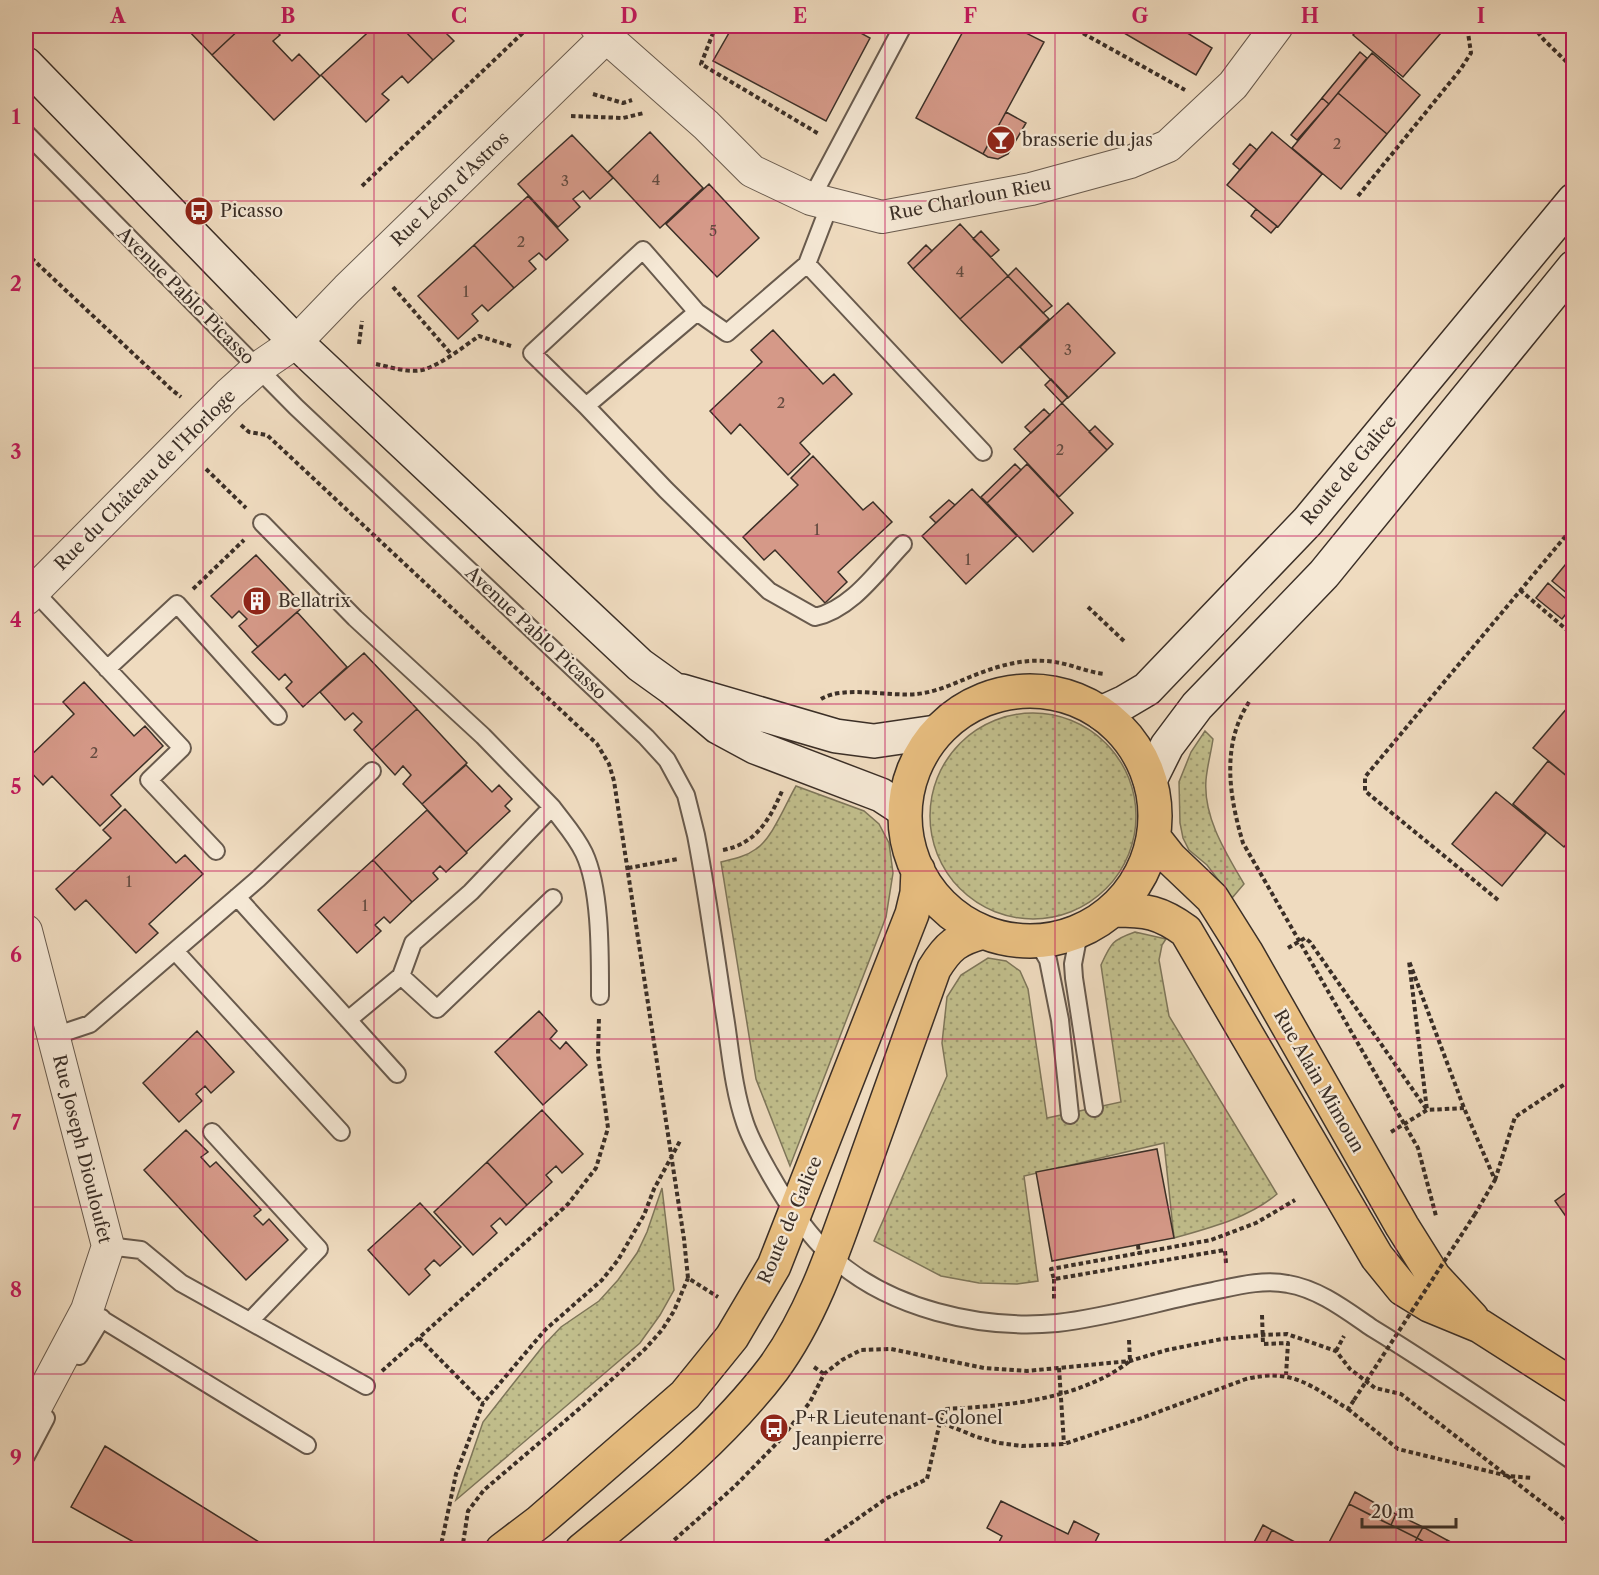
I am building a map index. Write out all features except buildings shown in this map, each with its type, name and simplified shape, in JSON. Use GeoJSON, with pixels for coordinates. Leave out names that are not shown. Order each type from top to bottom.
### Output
{"type":"FeatureCollection","features":[{"type":"Feature","properties":{"kind":"main road"},"geometry":{"type":"LineString","coordinates":[[26,64],[296,342],[640,665],[672,688],[718,727],[755,747],[881,795],[904,810]]}},
{"type":"Feature","properties":{"kind":"main road","name":"Route de Galice"},"geometry":{"type":"LineString","coordinates":[[1101,713],[1147,689],[1308,521],[1574,200]]}},
{"type":"Feature","properties":{"kind":"main road"},"geometry":{"type":"LineString","coordinates":[[1150,780],[1167,746],[1184,721],[1324,574],[1574,267]]}},
{"type":"Feature","properties":{"kind":"main road"},"geometry":{"type":"LineString","coordinates":[[672,688],[836,736],[874,741],[936,732]]}},
{"type":"Feature","properties":{"kind":"main road"},"geometry":{"type":"LineString","coordinates":[[1047,690],[1086,702],[1101,713],[1119,726],[1143,759],[1156,798],[1155,839],[1141,877],[1115,910],[1079,933],[1038,943],[995,938],[957,920],[927,890],[909,852],[904,810],[913,768],[936,732],[968,706],[1006,692],[1047,690]]}},
{"type":"Feature","properties":{"kind":"main road","name":"Rue Alain Mimoun"},"geometry":{"type":"LineString","coordinates":[[1155,839],[1170,858],[1212,898],[1246,952],[1402,1226],[1434,1277],[1480,1326]]}},
{"type":"Feature","properties":{"kind":"main road","name":"Route de Galice"},"geometry":{"type":"LineString","coordinates":[[502,1550],[538,1522],[685,1395],[741,1323],[774,1266],[912,914],[917,893],[918,870]]}},
{"type":"Feature","properties":{"kind":"main road","name":"Rue Alain Mimoun"},"geometry":{"type":"LineString","coordinates":[[1115,910],[1143,910],[1169,919],[1186,931],[1377,1257],[1403,1289],[1429,1305],[1480,1326],[1574,1386]]}},
{"type":"Feature","properties":{"kind":"main road"},"geometry":{"type":"LineString","coordinates":[[582,1550],[669,1479],[720,1432],[773,1368],[788,1346],[803,1320],[831,1256],[934,969],[943,954],[962,938],[983,932]]}},
{"type":"Feature","properties":{"kind":"street","name":"Rue Charloun Rieu"},"geometry":{"type":"LineString","coordinates":[[601,31],[706,125],[752,171],[820,202],[882,217],[1031,189],[1130,162],[1168,146],[1233,85],[1278,26]]}},
{"type":"Feature","properties":{"kind":"street","name":"Rue Léon d'Astros"},"geometry":{"type":"LineString","coordinates":[[296,342],[601,31]]}},
{"type":"Feature","properties":{"kind":"street","name":"Rue du Château de l'Horloge"},"geometry":{"type":"LineString","coordinates":[[30,595],[229,394],[258,368],[296,342]]}},
{"type":"Feature","properties":{"kind":"street","name":"Rue Joseph Diouloufet"},"geometry":{"type":"LineString","coordinates":[[26,931],[108,1246],[95,1314],[26,1425]]}},
{"type":"Feature","properties":{"kind":"lane"},"geometry":{"type":"LineString","coordinates":[[903,26],[839,146],[820,202],[807,264],[727,333],[697,312],[643,250],[532,353],[769,591],[815,617],[828,614],[850,599],[903,544]]}},
{"type":"Feature","properties":{"kind":"lane","name":"Avenue Pablo Picasso"},"geometry":{"type":"LineString","coordinates":[[26,133],[225,337],[646,737],[667,760],[686,795],[696,835],[739,1105],[761,1158],[783,1197],[831,1256],[873,1285],[912,1305],[953,1316],[1012,1325],[1055,1323],[1096,1317],[1182,1297],[1263,1282],[1289,1284],[1313,1292],[1336,1304],[1441,1371],[1574,1462]]}},
{"type":"Feature","properties":{"kind":"lane"},"geometry":{"type":"LineString","coordinates":[[807,264],[983,452]]}},
{"type":"Feature","properties":{"kind":"lane"},"geometry":{"type":"LineString","coordinates":[[586,406],[697,312]]}},
{"type":"Feature","properties":{"kind":"lane"},"geometry":{"type":"LineString","coordinates":[[262,523],[355,618],[483,736],[552,807],[581,848],[592,880],[601,952],[600,996]]}},
{"type":"Feature","properties":{"kind":"lane"},"geometry":{"type":"LineString","coordinates":[[30,595],[107,669],[182,748],[149,780],[216,851]]}},
{"type":"Feature","properties":{"kind":"lane"},"geometry":{"type":"LineString","coordinates":[[107,669],[177,604],[278,716]]}},
{"type":"Feature","properties":{"kind":"lane"},"geometry":{"type":"LineString","coordinates":[[54,1036],[90,1024],[237,897],[372,771]]}},
{"type":"Feature","properties":{"kind":"lane"},"geometry":{"type":"LineString","coordinates":[[348,1020],[401,976],[413,943],[471,892],[552,807]]}},
{"type":"Feature","properties":{"kind":"lane"},"geometry":{"type":"LineString","coordinates":[[237,897],[397,1074]]}},
{"type":"Feature","properties":{"kind":"lane"},"geometry":{"type":"LineString","coordinates":[[401,976],[437,1009],[553,898]]}},
{"type":"Feature","properties":{"kind":"lane"},"geometry":{"type":"LineString","coordinates":[[1079,933],[1073,964],[1074,978],[1094,1108]]}},
{"type":"Feature","properties":{"kind":"lane"},"geometry":{"type":"LineString","coordinates":[[1038,943],[1048,960],[1060,1020],[1070,1115]]}},
{"type":"Feature","properties":{"kind":"lane"},"geometry":{"type":"LineString","coordinates":[[175,951],[341,1131]]}},
{"type":"Feature","properties":{"kind":"lane"},"geometry":{"type":"LineString","coordinates":[[212,1132],[319,1249],[250,1322]]}},
{"type":"Feature","properties":{"kind":"lane"},"geometry":{"type":"LineString","coordinates":[[108,1246],[141,1250],[181,1283],[366,1386]]}},
{"type":"Feature","properties":{"kind":"lane"},"geometry":{"type":"LineString","coordinates":[[26,1456],[71,1370],[95,1314],[308,1445]]}},
{"type":"Feature","properties":{"kind":"path"},"geometry":{"type":"LineString","coordinates":[[362,186],[530,26]]}},
{"type":"Feature","properties":{"kind":"path"},"geometry":{"type":"LineString","coordinates":[[694,71],[701,64],[715,28],[713,26]]}},
{"type":"Feature","properties":{"kind":"path"},"geometry":{"type":"LineString","coordinates":[[1070,26],[1212,105]]}},
{"type":"Feature","properties":{"kind":"path"},"geometry":{"type":"LineString","coordinates":[[1358,196],[1460,70],[1471,53],[1467,26]]}},
{"type":"Feature","properties":{"kind":"path"},"geometry":{"type":"LineString","coordinates":[[1533,26],[1574,69]]}},
{"type":"Feature","properties":{"kind":"path"},"geometry":{"type":"LineString","coordinates":[[701,64],[839,146]]}},
{"type":"Feature","properties":{"kind":"path"},"geometry":{"type":"LineString","coordinates":[[588,90],[595,96],[623,103],[639,98]]}},
{"type":"Feature","properties":{"kind":"path"},"geometry":{"type":"LineString","coordinates":[[565,116],[623,118],[645,113]]}},
{"type":"Feature","properties":{"kind":"path"},"geometry":{"type":"LineString","coordinates":[[26,253],[172,390]]}},
{"type":"Feature","properties":{"kind":"path"},"geometry":{"type":"LineString","coordinates":[[385,278],[452,355]]}},
{"type":"Feature","properties":{"kind":"path"},"geometry":{"type":"LineString","coordinates":[[376,364],[399,369],[422,370],[452,355],[479,336],[532,353]]}},
{"type":"Feature","properties":{"kind":"path"},"geometry":{"type":"LineString","coordinates":[[238,422],[249,432],[267,435]]}},
{"type":"Feature","properties":{"kind":"path"},"geometry":{"type":"LineString","coordinates":[[177,604],[262,523],[206,468]]}},
{"type":"Feature","properties":{"kind":"path"},"geometry":{"type":"LineString","coordinates":[[1498,900],[1365,791],[1365,777],[1574,526]]}},
{"type":"Feature","properties":{"kind":"path"},"geometry":{"type":"LineString","coordinates":[[1520,590],[1574,636]]}},
{"type":"Feature","properties":{"kind":"path"},"geometry":{"type":"LineString","coordinates":[[1088,607],[1125,642]]}},
{"type":"Feature","properties":{"kind":"path"},"geometry":{"type":"LineString","coordinates":[[818,704],[829,694],[844,692],[917,694],[934,691],[1010,663],[1046,661],[1109,674]]}},
{"type":"Feature","properties":{"kind":"path"},"geometry":{"type":"LineString","coordinates":[[1255,695],[1247,703],[1237,726],[1231,755],[1230,785],[1233,810],[1243,843],[1418,1148],[1437,1217]]}},
{"type":"Feature","properties":{"kind":"path"},"geometry":{"type":"LineString","coordinates":[[716,852],[739,845],[751,839],[761,830],[774,810],[783,789]]}},
{"type":"Feature","properties":{"kind":"path"},"geometry":{"type":"LineString","coordinates":[[628,868],[684,858]]}},
{"type":"Feature","properties":{"kind":"path"},"geometry":{"type":"LineString","coordinates":[[1288,948],[1305,938],[1310,942],[1427,1110]]}},
{"type":"Feature","properties":{"kind":"path"},"geometry":{"type":"LineString","coordinates":[[1427,1110],[1409,962],[1464,1108],[1495,1180]]}},
{"type":"Feature","properties":{"kind":"path"},"geometry":{"type":"LineString","coordinates":[[366,1386],[568,1204],[596,1168],[608,1128],[598,1055],[600,996]]}},
{"type":"Feature","properties":{"kind":"path"},"geometry":{"type":"LineString","coordinates":[[1348,1410],[1495,1180],[1515,1118],[1574,1078]]}},
{"type":"Feature","properties":{"kind":"path"},"geometry":{"type":"LineString","coordinates":[[1391,1132],[1427,1110],[1464,1108]]}},
{"type":"Feature","properties":{"kind":"path"},"geometry":{"type":"LineString","coordinates":[[440,1550],[456,1474],[483,1403],[545,1330],[602,1280],[618,1260],[640,1222],[654,1189],[680,1141]]}},
{"type":"Feature","properties":{"kind":"path"},"geometry":{"type":"LineString","coordinates":[[1054,1302],[1054,1279],[1051,1269],[1211,1240],[1256,1223],[1294,1200]]}},
{"type":"Feature","properties":{"kind":"path"},"geometry":{"type":"LineString","coordinates":[[1138,1245],[1139,1254]]}},
{"type":"Feature","properties":{"kind":"path"},"geometry":{"type":"LineString","coordinates":[[1054,1279],[1225,1250],[1227,1268]]}},
{"type":"Feature","properties":{"kind":"path"},"geometry":{"type":"LineString","coordinates":[[462,1550],[468,1511],[484,1490],[645,1349],[662,1330],[674,1311],[688,1278]]}},
{"type":"Feature","properties":{"kind":"path"},"geometry":{"type":"LineString","coordinates":[[1262,1315],[1263,1344],[1288,1343],[1286,1375]]}},
{"type":"Feature","properties":{"kind":"path"},"geometry":{"type":"LineString","coordinates":[[663,1550],[734,1487],[779,1441],[810,1402],[824,1374],[842,1360],[861,1350],[891,1349],[984,1368],[1027,1371],[1130,1361],[1167,1350],[1222,1339],[1287,1334],[1336,1351],[1350,1369],[1375,1388],[1401,1394],[1562,1518],[1574,1530]]}},
{"type":"Feature","properties":{"kind":"path"},"geometry":{"type":"LineString","coordinates":[[419,1338],[483,1403]]}},
{"type":"Feature","properties":{"kind":"path"},"geometry":{"type":"LineString","coordinates":[[1129,1340],[1130,1361]]}},
{"type":"Feature","properties":{"kind":"path"},"geometry":{"type":"LineString","coordinates":[[813,1550],[887,1498],[927,1479],[944,1409],[989,1407],[1060,1394],[1114,1373],[1130,1361]]}},
{"type":"Feature","properties":{"kind":"path"},"geometry":{"type":"LineString","coordinates":[[1059,1368],[1064,1444]]}},
{"type":"Feature","properties":{"kind":"path"},"geometry":{"type":"LineString","coordinates":[[940,1422],[999,1443],[1022,1446],[1064,1444],[1246,1379],[1263,1375],[1286,1375],[1317,1390],[1348,1410],[1398,1449],[1508,1476],[1532,1478]]}},
{"type":"Feature","properties":{"kind":"shaded area"},"geometry":{"type":"Polygon","coordinates":[[[1033,713],[1053,715],[1072,721],[1106,743],[1128,777],[1134,796],[1136,816],[1134,836],[1128,855],[1106,889],[1072,911],[1053,917],[1033,919],[1013,917],[994,911],[960,889],[938,855],[932,836],[930,816],[932,796],[938,777],[960,743],[994,721],[1013,715],[1033,713]]]}},
{"type":"Feature","properties":{"kind":"shaded area"},"geometry":{"type":"Polygon","coordinates":[[[1205,731],[1213,739],[1206,780],[1208,808],[1217,834],[1244,884],[1232,898],[1207,865],[1189,850],[1183,838],[1180,823],[1179,782],[1191,752],[1205,731]]]}},
{"type":"Feature","properties":{"kind":"shaded area"},"geometry":{"type":"Polygon","coordinates":[[[796,786],[864,811],[879,824],[889,843],[893,873],[886,917],[790,1166],[756,1079],[721,862],[748,854],[762,844],[773,829],[796,786]]]}},
{"type":"Feature","properties":{"kind":"shaded area"},"geometry":{"type":"Polygon","coordinates":[[[1135,932],[1166,939],[1162,945],[1159,960],[1169,1016],[1277,1194],[1241,1216],[1174,1238],[1164,1143],[1024,1176],[1038,1281],[1017,1284],[979,1283],[941,1276],[874,1241],[947,1076],[942,1043],[947,997],[961,975],[988,958],[1006,961],[1020,971],[1028,989],[1047,1118],[1121,1102],[1101,965],[1113,943],[1135,932]]]}},
{"type":"Feature","properties":{"kind":"shaded area"},"geometry":{"type":"Polygon","coordinates":[[[662,1188],[674,1290],[660,1315],[640,1343],[456,1500],[483,1422],[543,1346],[561,1327],[599,1301],[618,1280],[637,1253],[662,1188]]]}},
{"type":"Feature","properties":{"kind":"place","name":"brasserie du jas"},"geometry":{"type":"Point","coordinates":[1001,140]}},
{"type":"Feature","properties":{"kind":"place","name":"Picasso"},"geometry":{"type":"Point","coordinates":[199,211]}},
{"type":"Feature","properties":{"kind":"place","name":"Bellatrix"},"geometry":{"type":"Point","coordinates":[257,601]}},
{"type":"Feature","properties":{"kind":"place","name":"P+R Lieutenant-Colonel Jeanpierre"},"geometry":{"type":"Point","coordinates":[774,1428]}}]}
